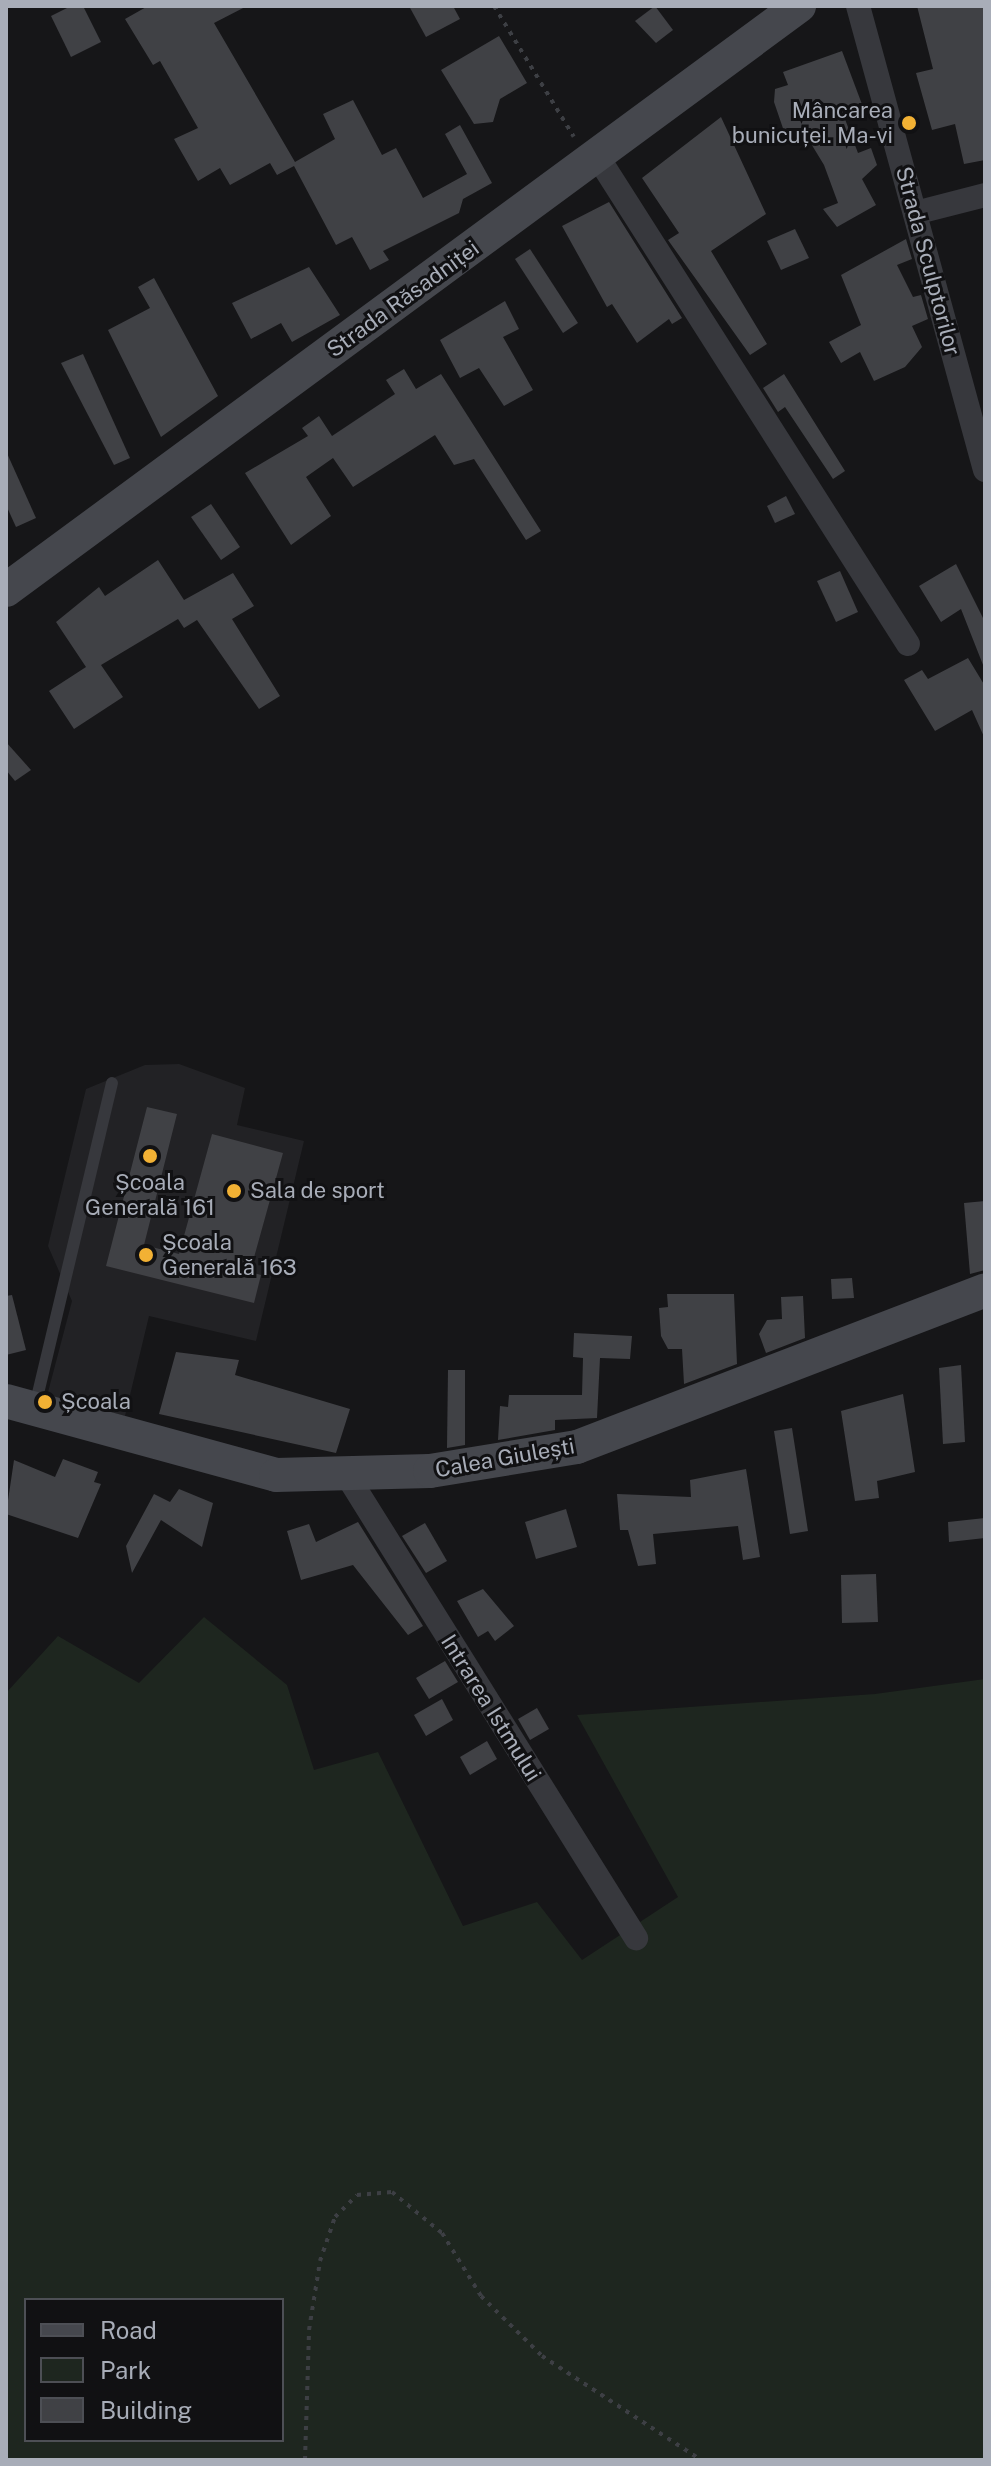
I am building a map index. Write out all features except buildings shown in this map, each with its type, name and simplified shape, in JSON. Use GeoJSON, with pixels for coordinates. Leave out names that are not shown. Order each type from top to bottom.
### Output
{"type":"FeatureCollection","features":[{"type":"Feature","properties":{"kind":"main road","name":"Strada Răsadniței"},"geometry":{"type":"LineString","coordinates":[[6,590],[595,161],[799,6]]}},
{"type":"Feature","properties":{"kind":"main road","name":"Calea Giulești"},"geometry":{"type":"LineString","coordinates":[[20,1405],[276,1475],[348,1477],[577,1447],[985,1290]]}},
{"type":"Feature","properties":{"kind":"street","name":"Strada Sculptorilor"},"geometry":{"type":"LineString","coordinates":[[858,6],[985,470]]}},
{"type":"Feature","properties":{"kind":"street"},"geometry":{"type":"LineString","coordinates":[[595,161],[908,644]]}},
{"type":"Feature","properties":{"kind":"street"},"geometry":{"type":"LineString","coordinates":[[915,213],[985,195]]}},
{"type":"Feature","properties":{"kind":"street","name":"Intrarea Istmului"},"geometry":{"type":"LineString","coordinates":[[348,1477],[636,1938]]}},
{"type":"Feature","properties":{"kind":"lane"},"geometry":{"type":"LineString","coordinates":[[20,1405],[112,1083]]}},
{"type":"Feature","properties":{"kind":"path"},"geometry":{"type":"LineString","coordinates":[[494,6],[595,161]]}},
{"type":"Feature","properties":{"kind":"path"},"geometry":{"type":"LineString","coordinates":[[305,2460],[309,2330],[325,2247],[335,2217],[357,2195],[392,2192],[442,2233],[481,2296],[542,2356],[701,2460]]}},
{"type":"Feature","properties":{"kind":"shaded area"},"geometry":{"type":"Polygon","coordinates":[[[179,1064],[245,1088],[237,1125],[304,1141],[256,1341],[149,1316],[125,1416],[47,1396],[72,1301],[48,1246],[86,1089],[145,1065],[179,1064]]]}},
{"type":"Feature","properties":{"kind":"green space"},"geometry":{"type":"Polygon","coordinates":[[[204,1617],[287,1685],[314,1770],[378,1752],[463,1926],[537,1902],[582,1960],[678,1897],[577,1715],[875,1694],[985,1679],[985,2460],[6,2460],[6,1693],[58,1636],[139,1683],[204,1617]]]}},
{"type":"Feature","properties":{"kind":"place","name":"Mâncarea bunicuței. Ma-vi"},"geometry":{"type":"Point","coordinates":[909,123]}},
{"type":"Feature","properties":{"kind":"place","name":"Școala Generală 161"},"geometry":{"type":"Point","coordinates":[150,1156]}},
{"type":"Feature","properties":{"kind":"place","name":"Sala de sport"},"geometry":{"type":"Point","coordinates":[234,1191]}},
{"type":"Feature","properties":{"kind":"place","name":"Școala Generală 163"},"geometry":{"type":"Point","coordinates":[146,1255]}},
{"type":"Feature","properties":{"kind":"place","name":"Școala"},"geometry":{"type":"Point","coordinates":[45,1402]}}]}
